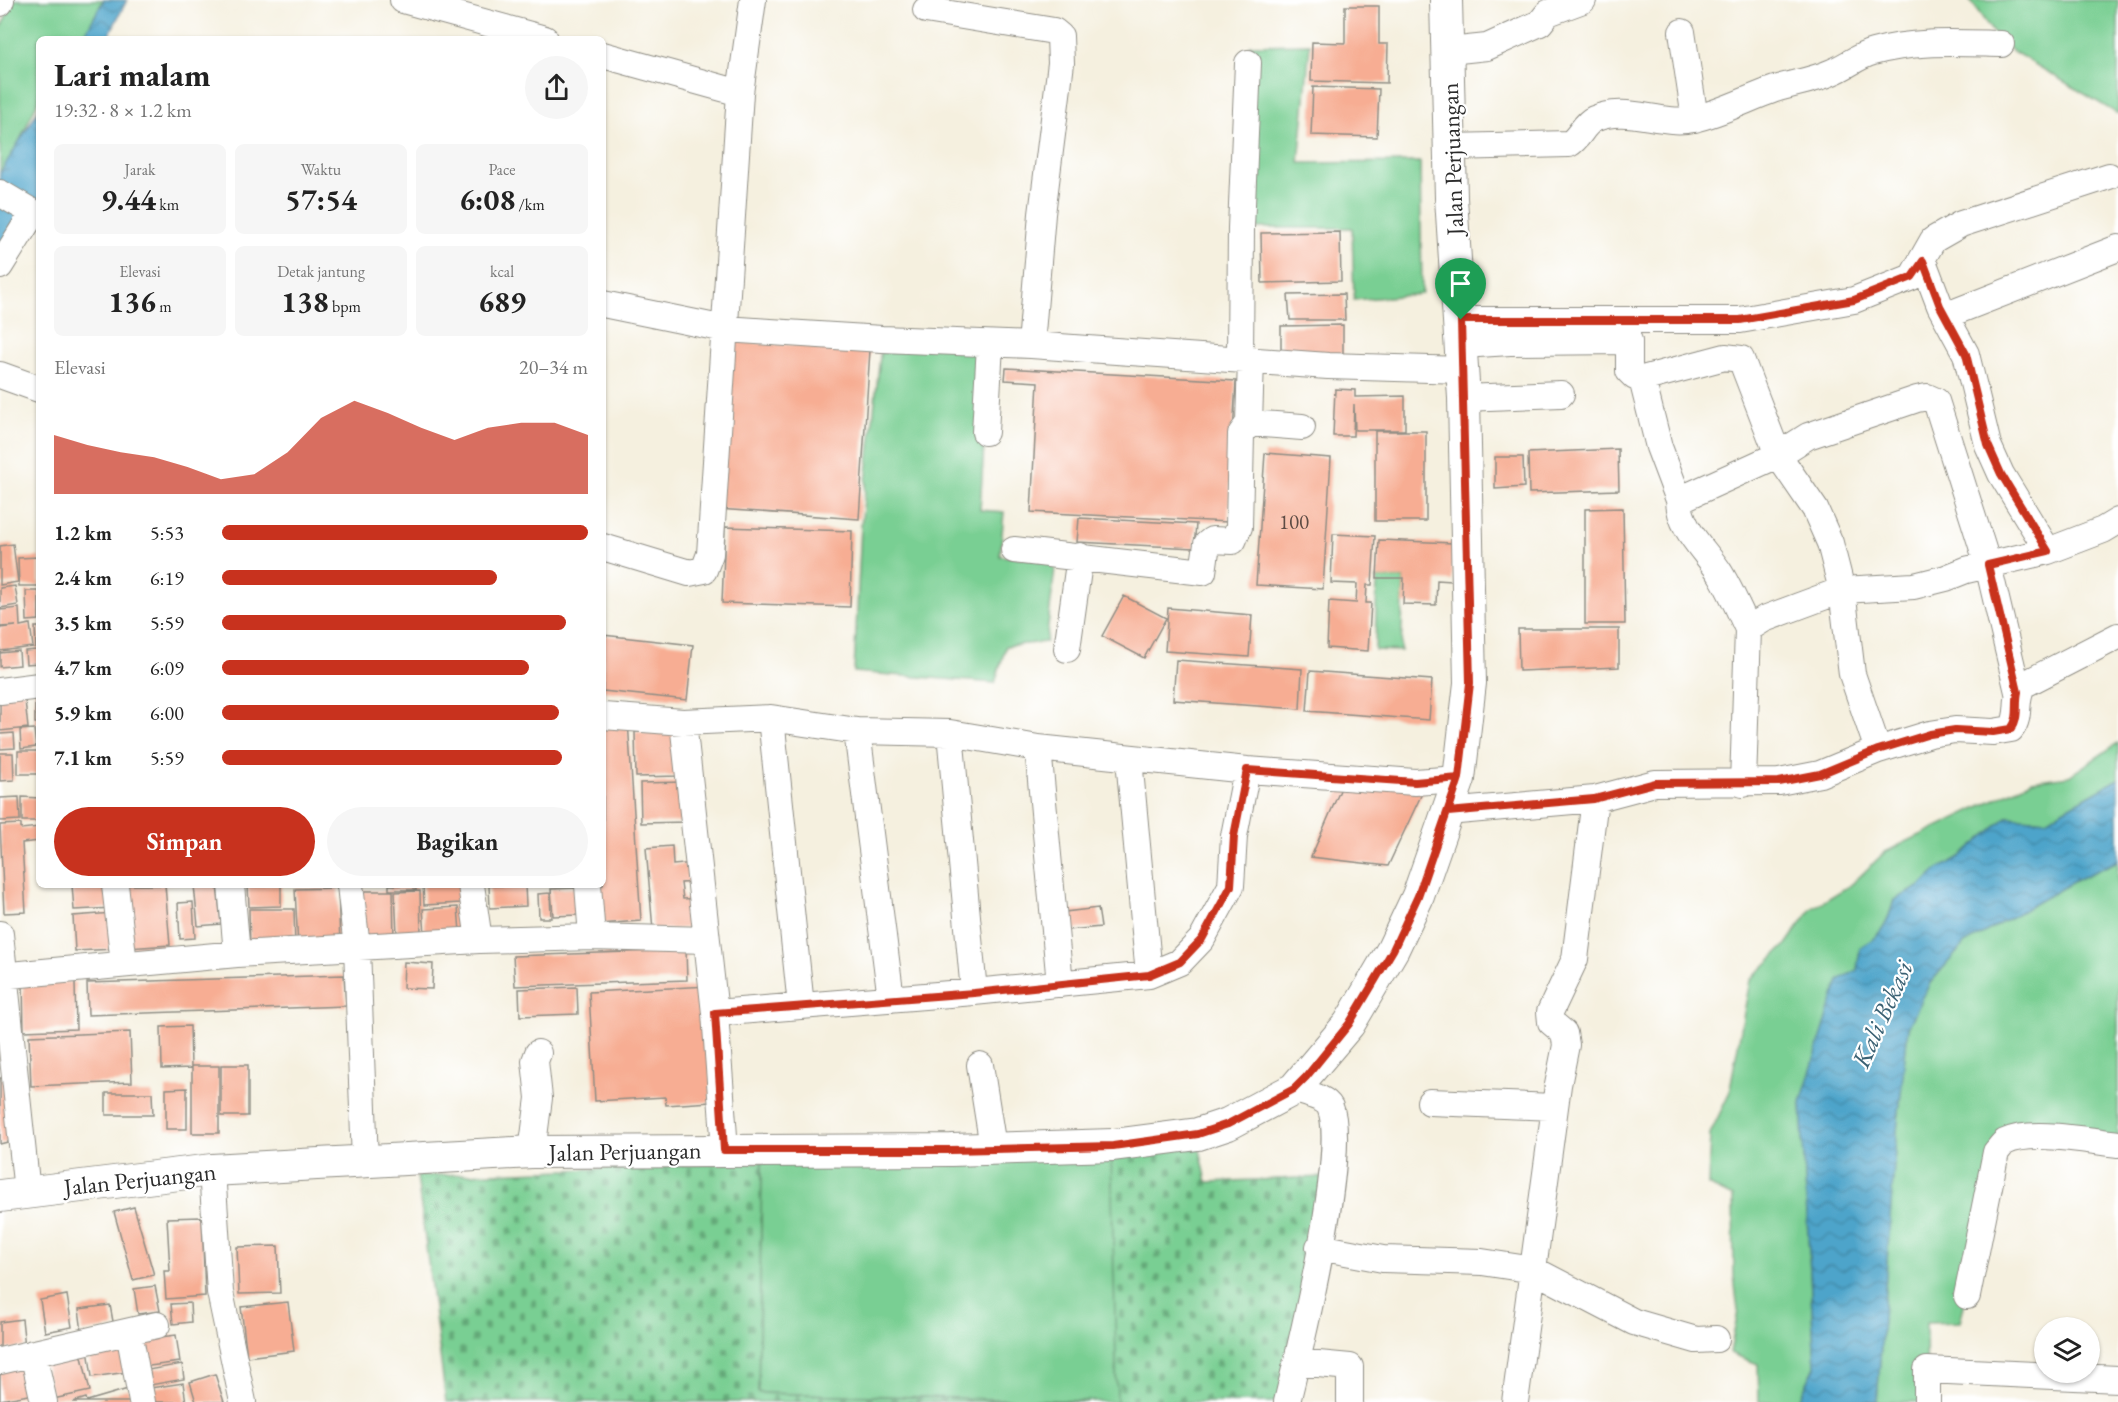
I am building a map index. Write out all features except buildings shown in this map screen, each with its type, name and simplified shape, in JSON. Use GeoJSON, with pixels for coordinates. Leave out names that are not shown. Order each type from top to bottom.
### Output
{"type":"FeatureCollection","features":[{"type":"Feature","properties":{"kind":"main road","name":"Jalan Perjuangan"},"geometry":{"type":"LineString","coordinates":[[14,1194],[212,1170],[532,1152],[951,1150],[993,1147],[1113,1146],[1198,1134],[1228,1124],[1294,1089],[1349,1024],[1393,950],[1418,896],[1459,778],[1470,683],[1462,358],[1453,235],[1446,0]]}},
{"type":"Feature","properties":{"kind":"street"},"geometry":{"type":"LineString","coordinates":[[403,0],[534,36]]}},
{"type":"Feature","properties":{"kind":"street"},"geometry":{"type":"LineString","coordinates":[[606,548],[689,573],[704,570],[710,554],[740,93],[753,0]]}},
{"type":"Feature","properties":{"kind":"street"},"geometry":{"type":"LineString","coordinates":[[1449,51],[1487,47],[1540,23],[1548,13],[1582,0]]}},
{"type":"Feature","properties":{"kind":"street"},"geometry":{"type":"LineString","coordinates":[[926,10],[1054,31],[1060,36],[1062,47],[1058,92],[1042,214],[1031,345]]}},
{"type":"Feature","properties":{"kind":"street"},"geometry":{"type":"LineString","coordinates":[[1682,32],[1695,119]]}},
{"type":"Feature","properties":{"kind":"street"},"geometry":{"type":"LineString","coordinates":[[1452,147],[1569,144],[1577,140],[1588,122],[1612,114],[1643,114],[1676,120],[1695,119],[1783,86],[1832,72],[1873,52],[1904,45],[2001,44]]}},
{"type":"Feature","properties":{"kind":"street"},"geometry":{"type":"LineString","coordinates":[[606,56],[740,93]]}},
{"type":"Feature","properties":{"kind":"street"},"geometry":{"type":"LineString","coordinates":[[1014,550],[1080,556],[1117,564],[1203,572],[1207,544],[1212,540],[1233,541],[1239,527],[1241,434],[1249,423],[1241,228],[1248,63]]}},
{"type":"Feature","properties":{"kind":"street"},"geometry":{"type":"LineString","coordinates":[[606,305],[725,329],[990,345],[1031,345],[1328,366],[1462,358],[1740,320],[1854,300],[1912,277],[1933,240],[1961,224],[2109,176]]}},
{"type":"Feature","properties":{"kind":"street"},"geometry":{"type":"LineString","coordinates":[[0,193],[36,214],[0,266]]}},
{"type":"Feature","properties":{"kind":"street"},"geometry":{"type":"LineString","coordinates":[[1947,315],[2118,248]]}},
{"type":"Feature","properties":{"kind":"street"},"geometry":{"type":"LineString","coordinates":[[1923,261],[1930,283],[1966,354],[1988,445],[2001,474],[2048,551]]}},
{"type":"Feature","properties":{"kind":"street"},"geometry":{"type":"LineString","coordinates":[[1462,358],[1510,342],[1629,341],[1629,371],[1635,377],[1642,379],[1725,357],[1741,359],[1779,455],[1820,518],[1830,543],[1842,590],[1852,674],[1878,750]]}},
{"type":"Feature","properties":{"kind":"street"},"geometry":{"type":"LineString","coordinates":[[985,432],[990,345]]}},
{"type":"Feature","properties":{"kind":"street"},"geometry":{"type":"LineString","coordinates":[[1462,358],[1561,394]]}},
{"type":"Feature","properties":{"kind":"street"},"geometry":{"type":"LineString","coordinates":[[0,375],[36,388]]}},
{"type":"Feature","properties":{"kind":"street"},"geometry":{"type":"LineString","coordinates":[[1642,379],[1659,447],[1679,500],[1679,511],[1686,525],[1721,575],[1748,629],[1743,784]]}},
{"type":"Feature","properties":{"kind":"street"},"geometry":{"type":"LineString","coordinates":[[1448,812],[1594,799],[1655,783],[1779,782],[1820,774],[1878,750],[1955,730],[1993,732],[2011,729],[2018,716],[2018,692],[1988,565],[1936,401],[1927,397],[1881,410],[1808,436],[1779,455],[1679,500]]}},
{"type":"Feature","properties":{"kind":"street"},"geometry":{"type":"LineString","coordinates":[[1249,423],[1302,427]]}},
{"type":"Feature","properties":{"kind":"street"},"geometry":{"type":"LineString","coordinates":[[1748,629],[1764,620],[1842,590],[1914,586],[2048,551],[2103,530],[2118,521]]}},
{"type":"Feature","properties":{"kind":"street"},"geometry":{"type":"LineString","coordinates":[[1067,649],[1080,556]]}},
{"type":"Feature","properties":{"kind":"street"},"geometry":{"type":"LineString","coordinates":[[2018,692],[2030,680],[2118,636]]}},
{"type":"Feature","properties":{"kind":"street"},"geometry":{"type":"LineString","coordinates":[[0,691],[36,686]]}},
{"type":"Feature","properties":{"kind":"street"},"geometry":{"type":"LineString","coordinates":[[606,716],[683,722],[771,718],[857,731],[950,733],[1038,748],[1247,770],[1415,782],[1459,778]]}},
{"type":"Feature","properties":{"kind":"street"},"geometry":{"type":"LineString","coordinates":[[771,718],[801,1006]]}},
{"type":"Feature","properties":{"kind":"street"},"geometry":{"type":"LineString","coordinates":[[683,722],[715,1013],[724,1150]]}},
{"type":"Feature","properties":{"kind":"street"},"geometry":{"type":"LineString","coordinates":[[857,731],[891,999]]}},
{"type":"Feature","properties":{"kind":"street"},"geometry":{"type":"LineString","coordinates":[[950,733],[974,993]]}},
{"type":"Feature","properties":{"kind":"street"},"geometry":{"type":"LineString","coordinates":[[1038,748],[1060,984]]}},
{"type":"Feature","properties":{"kind":"street"},"geometry":{"type":"LineString","coordinates":[[1129,759],[1149,975]]}},
{"type":"Feature","properties":{"kind":"street"},"geometry":{"type":"LineString","coordinates":[[715,1013],[974,993],[1149,975],[1180,962],[1202,939],[1225,902],[1231,886],[1234,836],[1247,770]]}},
{"type":"Feature","properties":{"kind":"street"},"geometry":{"type":"LineString","coordinates":[[1515,1402],[1520,1351],[1534,1270],[1566,1038],[1551,1022],[1550,1012],[1575,959],[1594,799]]}},
{"type":"Feature","properties":{"kind":"street"},"geometry":{"type":"LineString","coordinates":[[115,888],[124,964]]}},
{"type":"Feature","properties":{"kind":"street"},"geometry":{"type":"LineString","coordinates":[[231,888],[237,954]]}},
{"type":"Feature","properties":{"kind":"street"},"geometry":{"type":"LineString","coordinates":[[351,888],[357,948],[364,1162]]}},
{"type":"Feature","properties":{"kind":"street"},"geometry":{"type":"LineString","coordinates":[[471,888],[479,940]]}},
{"type":"Feature","properties":{"kind":"street"},"geometry":{"type":"LineString","coordinates":[[588,888],[592,937]]}},
{"type":"Feature","properties":{"kind":"street"},"geometry":{"type":"LineString","coordinates":[[0,934],[14,1194]]}},
{"type":"Feature","properties":{"kind":"street"},"geometry":{"type":"LineString","coordinates":[[3,975],[237,954],[479,940],[592,937],[707,940]]}},
{"type":"Feature","properties":{"kind":"street"},"geometry":{"type":"LineString","coordinates":[[532,1152],[539,1098],[535,1061],[538,1053]]}},
{"type":"Feature","properties":{"kind":"street"},"geometry":{"type":"LineString","coordinates":[[980,1065],[993,1147]]}},
{"type":"Feature","properties":{"kind":"street"},"geometry":{"type":"LineString","coordinates":[[1287,1402],[1320,1248],[1331,1177],[1334,1134],[1330,1108],[1326,1101],[1294,1089]]}},
{"type":"Feature","properties":{"kind":"street"},"geometry":{"type":"LineString","coordinates":[[1430,1102],[1555,1107]]}},
{"type":"Feature","properties":{"kind":"street"},"geometry":{"type":"LineString","coordinates":[[1967,1296],[1996,1152],[2004,1142],[2019,1138],[2045,1137],[2118,1144]]}},
{"type":"Feature","properties":{"kind":"street"},"geometry":{"type":"LineString","coordinates":[[212,1170],[220,1292],[243,1402]]}},
{"type":"Feature","properties":{"kind":"street"},"geometry":{"type":"LineString","coordinates":[[1320,1248],[1383,1258],[1482,1262],[1534,1270],[1609,1307],[1634,1323],[1696,1340],[1716,1339]]}},
{"type":"Feature","properties":{"kind":"street"},"geometry":{"type":"LineString","coordinates":[[0,1360],[157,1325]]}},
{"type":"Feature","properties":{"kind":"street"},"geometry":{"type":"LineString","coordinates":[[129,1332],[141,1402]]}},
{"type":"Feature","properties":{"kind":"street"},"geometry":{"type":"LineString","coordinates":[[33,1353],[44,1402]]}},
{"type":"Feature","properties":{"kind":"street"},"geometry":{"type":"LineString","coordinates":[[1297,1362],[1350,1367],[1350,1402]]}},
{"type":"Feature","properties":{"kind":"street"},"geometry":{"type":"LineString","coordinates":[[1927,1402],[1927,1370],[2118,1379]]}},
{"type":"Feature","properties":{"kind":"green space"},"geometry":{"type":"Polygon","coordinates":[[[14,0],[103,0],[85,36],[36,36],[36,105],[0,182],[0,30],[14,0]]]}},
{"type":"Feature","properties":{"kind":"green space"},"geometry":{"type":"Polygon","coordinates":[[[1970,0],[2118,0],[2118,114],[2001,44],[1970,0]]]}},
{"type":"Feature","properties":{"kind":"green space"},"geometry":{"type":"Polygon","coordinates":[[[1310,44],[1299,163],[1420,162],[1422,294],[1354,300],[1352,228],[1241,228],[1250,45],[1310,44]]]}},
{"type":"Feature","properties":{"kind":"green space"},"geometry":{"type":"Polygon","coordinates":[[[882,339],[990,345],[980,510],[1004,512],[1000,556],[1054,560],[1055,568],[1046,642],[1006,646],[995,683],[854,672],[861,526],[882,339]]]}},
{"type":"Feature","properties":{"kind":"green space"},"geometry":{"type":"Polygon","coordinates":[[[1377,578],[1404,578],[1401,651],[1375,650],[1377,578]]]}},
{"type":"Feature","properties":{"kind":"green space"},"geometry":{"type":"Polygon","coordinates":[[[2118,743],[2118,779],[2046,820],[2007,817],[1959,858],[1937,870],[1921,886],[1894,900],[1883,928],[1860,948],[1857,970],[1801,1102],[1815,1367],[1798,1402],[1759,1402],[1758,1364],[1730,1353],[1738,1311],[1734,1276],[1733,1197],[1708,1185],[1710,1134],[1729,1094],[1750,980],[1785,946],[1811,909],[1852,884],[1885,852],[2032,781],[2069,776],[2118,743]]]}},
{"type":"Feature","properties":{"kind":"green space"},"geometry":{"type":"Polygon","coordinates":[[[2118,861],[2118,1144],[2004,1143],[1960,1322],[1926,1323],[1927,1402],[1877,1402],[1895,1149],[1908,1028],[1930,983],[1964,944],[2078,879],[2118,861]]]}},
{"type":"Feature","properties":{"kind":"green space"},"geometry":{"type":"Polygon","coordinates":[[[1198,1140],[1207,1182],[1322,1177],[1280,1402],[1117,1402],[1111,1151],[1198,1140]]]}},
{"type":"Feature","properties":{"kind":"green space"},"geometry":{"type":"Polygon","coordinates":[[[1113,1145],[1117,1402],[758,1393],[762,1162],[1113,1145]]]}},
{"type":"Feature","properties":{"kind":"green space"},"geometry":{"type":"Polygon","coordinates":[[[762,1162],[758,1393],[1087,1402],[446,1402],[417,1176],[762,1162]]]}},
{"type":"Feature","properties":{"kind":"water"},"geometry":{"type":"Polygon","coordinates":[[[104,0],[127,0],[109,36],[84,36],[104,0]]]}},
{"type":"Feature","properties":{"kind":"water"},"geometry":{"type":"Polygon","coordinates":[[[36,114],[36,157],[24,177],[0,232],[0,173],[36,114]]]}},
{"type":"Feature","properties":{"kind":"water","name":"Kali Bekasi"},"geometry":{"type":"Polygon","coordinates":[[[2118,779],[2118,861],[2078,879],[1964,944],[1930,983],[1908,1028],[1895,1149],[1877,1402],[1798,1402],[1815,1367],[1801,1102],[1839,980],[1857,970],[1860,948],[1883,928],[1894,900],[1921,886],[1937,870],[1959,858],[2007,817],[2046,820],[2118,779]]]}},
{"type":"Feature","properties":{"kind":"waterway"},"geometry":{"type":"LineString","coordinates":[[0,234],[36,163]]}},
{"type":"Feature","properties":{"kind":"route"},"geometry":{"type":"LineString","coordinates":[[1461,320],[1470,683],[1459,778],[1448,812],[1435,853],[1393,950],[1349,1024],[1306,1077],[1294,1089],[1228,1124],[1198,1134],[1113,1146],[993,1147],[951,1150],[724,1150],[715,1013],[974,993],[1149,975],[1180,962],[1202,939],[1225,902],[1231,886],[1234,836],[1247,770],[1415,782],[1459,778],[1448,812],[1488,806],[1594,799],[1655,783],[1779,782],[1820,774],[1878,750],[1930,734],[1955,730],[1993,732],[2011,729],[2014,725],[2018,716],[2018,692],[1988,565],[2048,551],[2001,474],[1988,445],[1966,354],[1947,315],[1940,306],[1923,261],[1912,277],[1854,300],[1740,320],[1461,320]]}}]}
